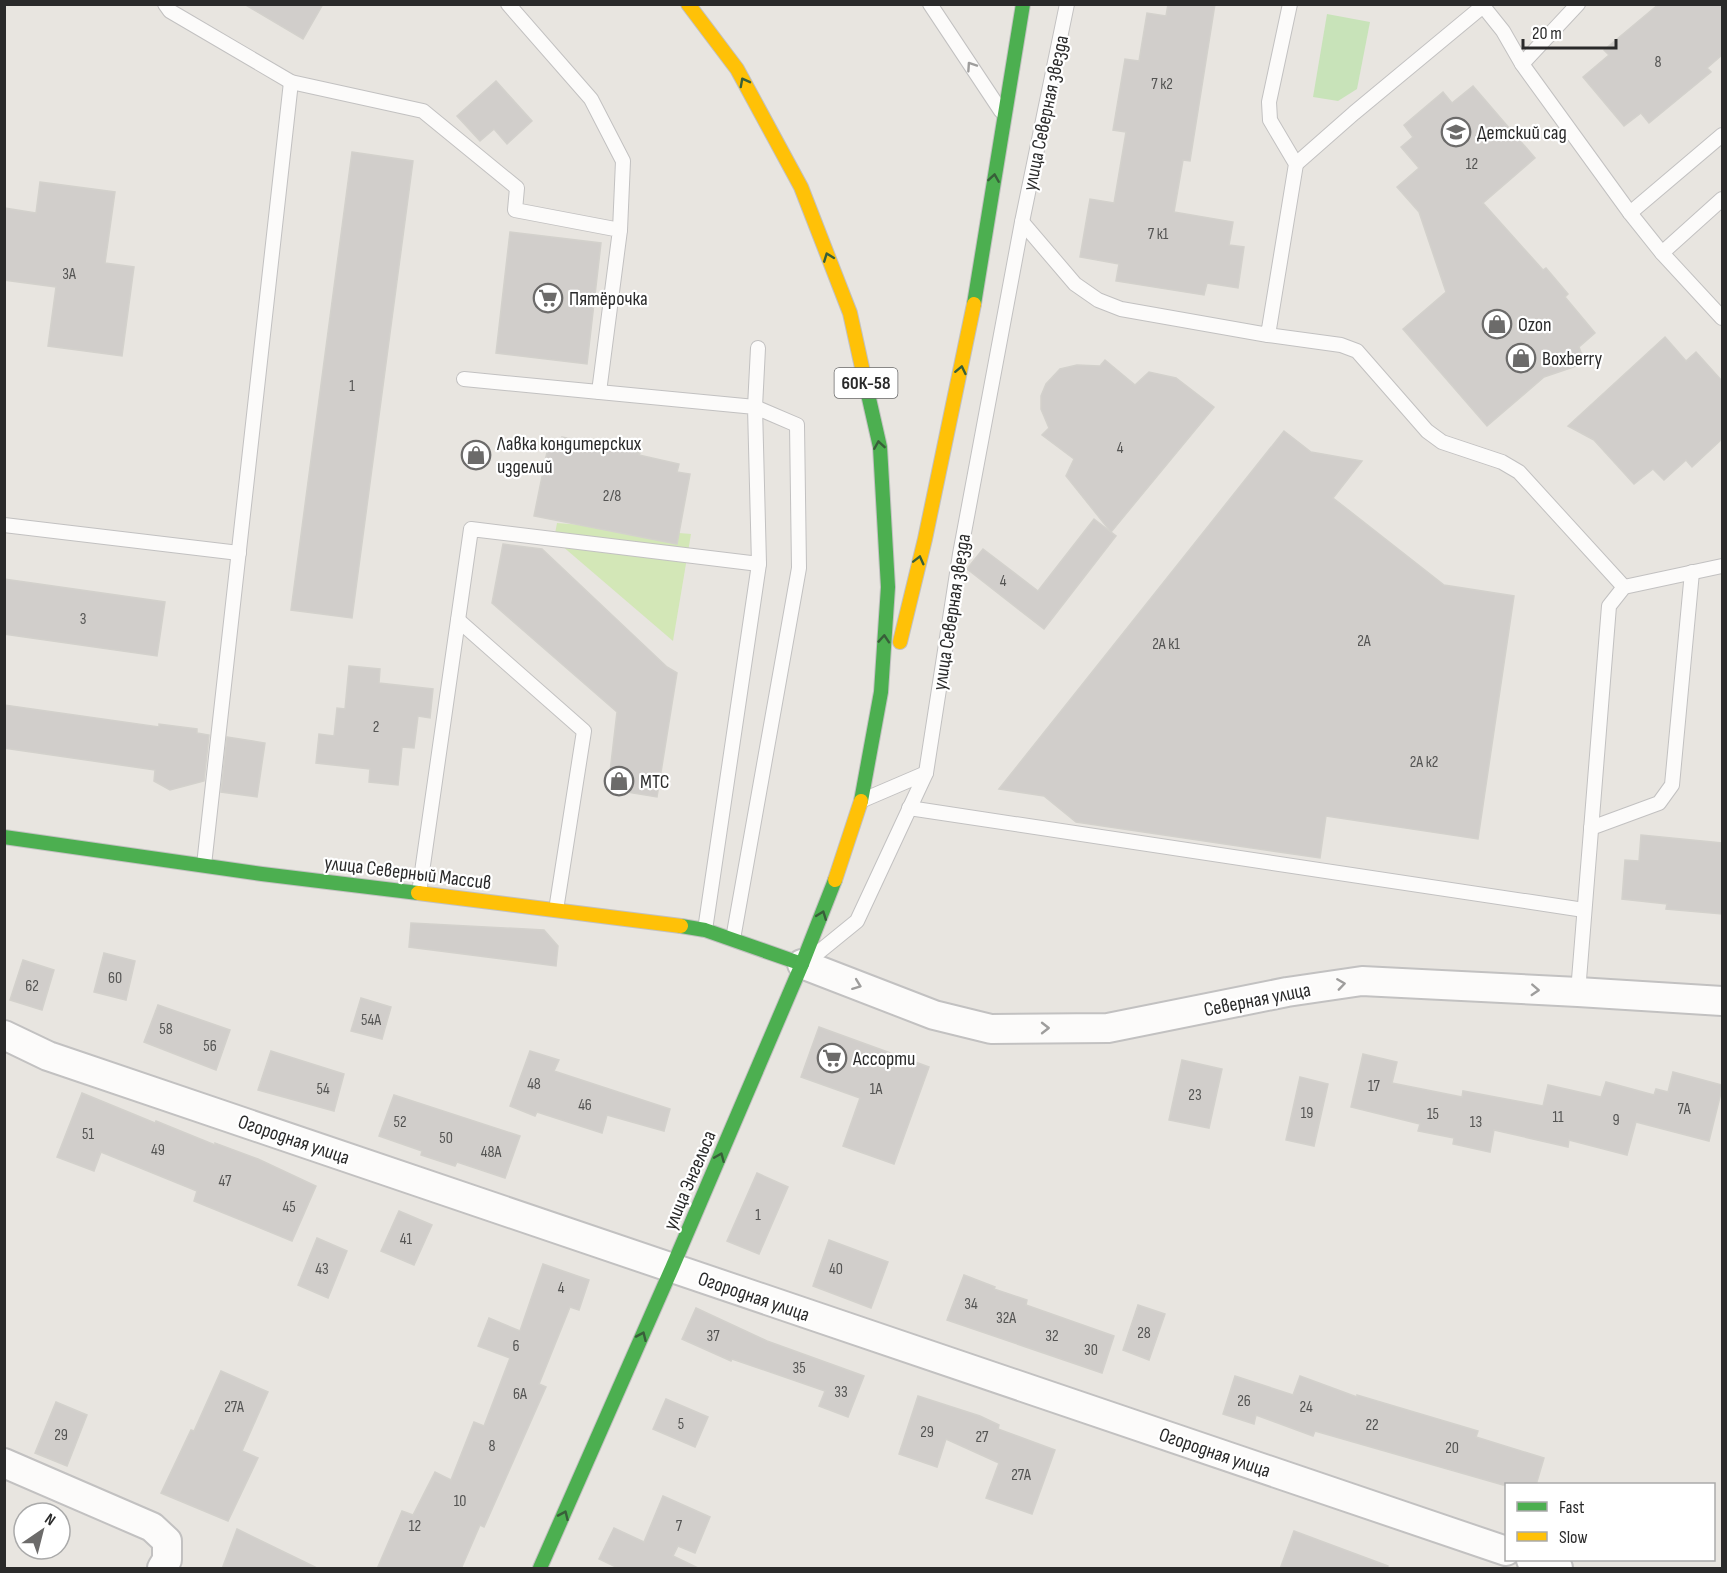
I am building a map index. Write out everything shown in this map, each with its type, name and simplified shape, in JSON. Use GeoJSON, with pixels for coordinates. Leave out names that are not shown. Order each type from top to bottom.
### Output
{"type":"FeatureCollection","features":[{"type":"Feature","properties":{"kind":"main road","name":"60К-58"},"geometry":{"type":"LineString","coordinates":[[688,4],[737,69],[801,187],[850,313],[880,447],[888,587],[881,692],[861,801]]}},
{"type":"Feature","properties":{"kind":"main road"},"geometry":{"type":"LineString","coordinates":[[861,801],[925,539],[970,326],[1023,4]]}},
{"type":"Feature","properties":{"kind":"main road","name":"улица Энгельса"},"geometry":{"type":"LineString","coordinates":[[540,1569],[802,964],[833,886],[861,801]]}},
{"type":"Feature","properties":{"kind":"main road","name":"улица Северный Массив"},"geometry":{"type":"LineString","coordinates":[[4,837],[419,893],[665,923],[705,930],[802,964]]}},
{"type":"Feature","properties":{"kind":"street","name":"Северная улица"},"geometry":{"type":"LineString","coordinates":[[802,964],[934,1015],[991,1029],[1108,1028],[1287,992],[1362,981],[1722,1001]]}},
{"type":"Feature","properties":{"kind":"street","name":"Огородная улица"},"geometry":{"type":"LineString","coordinates":[[4,1035],[48,1056],[1505,1551]]}},
{"type":"Feature","properties":{"kind":"street"},"geometry":{"type":"LineString","coordinates":[[4,1462],[152,1527],[167,1541],[166,1560],[162,1569]]}},
{"type":"Feature","properties":{"kind":"street"},"geometry":{"type":"LineString","coordinates":[[1535,1561],[1558,1569]]}},
{"type":"Feature","properties":{"kind":"lane"},"geometry":{"type":"LineString","coordinates":[[165,4],[170,11],[291,82],[423,111],[517,188],[515,210],[620,230]]}},
{"type":"Feature","properties":{"kind":"lane"},"geometry":{"type":"LineString","coordinates":[[508,4],[591,99],[623,160],[620,230],[599,392]]}},
{"type":"Feature","properties":{"kind":"lane"},"geometry":{"type":"LineString","coordinates":[[930,4],[1004,115]]}},
{"type":"Feature","properties":{"kind":"lane","name":"улица Северная звезда"},"geometry":{"type":"LineString","coordinates":[[802,964],[856,921],[926,773],[960,554],[1022,222],[1067,4]]}},
{"type":"Feature","properties":{"kind":"lane"},"geometry":{"type":"LineString","coordinates":[[1290,4],[1269,102],[1270,120],[1296,164]]}},
{"type":"Feature","properties":{"kind":"lane"},"geometry":{"type":"LineString","coordinates":[[1522,64],[1578,4]]}},
{"type":"Feature","properties":{"kind":"lane"},"geometry":{"type":"LineString","coordinates":[[1268,335],[1296,164],[1483,6],[1503,31],[1522,64],[1630,213],[1722,318]]}},
{"type":"Feature","properties":{"kind":"lane"},"geometry":{"type":"LineString","coordinates":[[204,865],[291,82]]}},
{"type":"Feature","properties":{"kind":"lane"},"geometry":{"type":"LineString","coordinates":[[1630,213],[1722,135]]}},
{"type":"Feature","properties":{"kind":"lane"},"geometry":{"type":"LineString","coordinates":[[1662,252],[1722,199]]}},
{"type":"Feature","properties":{"kind":"lane"},"geometry":{"type":"LineString","coordinates":[[1022,222],[1074,284],[1098,300],[1121,309],[1268,335],[1341,345],[1357,351],[1427,431],[1442,442],[1502,462],[1519,472],[1624,587]]}},
{"type":"Feature","properties":{"kind":"lane"},"geometry":{"type":"LineString","coordinates":[[705,930],[759,564],[755,407],[758,348]]}},
{"type":"Feature","properties":{"kind":"lane"},"geometry":{"type":"LineString","coordinates":[[464,379],[755,407],[796,425],[800,568],[733,939]]}},
{"type":"Feature","properties":{"kind":"lane"},"geometry":{"type":"LineString","coordinates":[[4,525],[239,553]]}},
{"type":"Feature","properties":{"kind":"lane"},"geometry":{"type":"LineString","coordinates":[[419,893],[471,529],[759,564]]}},
{"type":"Feature","properties":{"kind":"lane"},"geometry":{"type":"LineString","coordinates":[[1578,992],[1609,606],[1624,587],[1722,566]]}},
{"type":"Feature","properties":{"kind":"lane"},"geometry":{"type":"LineString","coordinates":[[1591,828],[1659,803],[1672,785],[1692,572]]}},
{"type":"Feature","properties":{"kind":"lane"},"geometry":{"type":"LineString","coordinates":[[458,620],[584,731],[556,910]]}},
{"type":"Feature","properties":{"kind":"lane"},"geometry":{"type":"LineString","coordinates":[[861,801],[926,773]]}},
{"type":"Feature","properties":{"kind":"lane"},"geometry":{"type":"LineString","coordinates":[[909,808],[1584,910]]}},
{"type":"Feature","properties":{"kind":"green space"},"geometry":{"type":"Polygon","coordinates":[[[1327,14],[1370,22],[1357,89],[1338,101],[1313,97],[1327,14]]]}},
{"type":"Feature","properties":{"kind":"green space"},"geometry":{"type":"Polygon","coordinates":[[[557,523],[691,534],[673,641],[554,539],[557,523]]]}},
{"type":"Feature","properties":{"kind":"building"},"geometry":{"type":"Polygon","coordinates":[[[244,4],[323,4],[303,39],[244,4]]]}},
{"type":"Feature","properties":{"kind":"building"},"geometry":{"type":"Polygon","coordinates":[[[1168,4],[1215,4],[1190,161],[1183,160],[1174,212],[1233,222],[1229,245],[1244,247],[1238,288],[1207,283],[1204,295],[1116,281],[1119,264],[1080,257],[1090,199],[1114,203],[1126,132],[1113,130],[1125,59],[1139,61],[1147,13],[1166,16],[1168,4]]]}},
{"type":"Feature","properties":{"kind":"building"},"geometry":{"type":"Polygon","coordinates":[[[1659,4],[1722,4],[1722,55],[1707,68],[1711,72],[1649,123],[1641,113],[1624,126],[1583,77],[1609,55],[1604,50],[1659,4]]]}},
{"type":"Feature","properties":{"kind":"building"},"geometry":{"type":"Polygon","coordinates":[[[496,81],[532,121],[507,144],[494,129],[480,141],[457,116],[496,81]]]}},
{"type":"Feature","properties":{"kind":"building"},"geometry":{"type":"Polygon","coordinates":[[[1473,86],[1535,158],[1483,203],[1543,270],[1546,268],[1568,294],[1565,297],[1595,333],[1579,347],[1585,363],[1544,377],[1487,426],[1403,329],[1446,292],[1419,212],[1397,187],[1419,168],[1401,147],[1413,137],[1404,125],[1443,92],[1452,103],[1473,86]]]}},
{"type":"Feature","properties":{"kind":"building"},"geometry":{"type":"Polygon","coordinates":[[[352,152],[413,161],[352,618],[291,610],[352,152]]]}},
{"type":"Feature","properties":{"kind":"building"},"geometry":{"type":"Polygon","coordinates":[[[40,182],[115,192],[105,263],[134,267],[122,356],[48,346],[56,287],[4,280],[4,208],[36,213],[40,182]]]}},
{"type":"Feature","properties":{"kind":"building","name":"Пятёрочка"},"geometry":{"type":"Polygon","coordinates":[[[510,232],[601,243],[587,364],[496,353],[510,232]]]}},
{"type":"Feature","properties":{"kind":"building"},"geometry":{"type":"Polygon","coordinates":[[[1665,337],[1686,361],[1696,352],[1722,381],[1722,439],[1692,467],[1686,460],[1664,480],[1653,469],[1634,484],[1594,440],[1568,426],[1665,337]]]}},
{"type":"Feature","properties":{"kind":"building"},"geometry":{"type":"Polygon","coordinates":[[[1105,360],[1135,385],[1149,372],[1176,378],[1214,407],[1111,532],[1066,476],[1074,459],[1042,435],[1049,428],[1041,409],[1041,396],[1046,384],[1060,369],[1077,365],[1100,366],[1105,360]]]}},
{"type":"Feature","properties":{"kind":"building"},"geometry":{"type":"Polygon","coordinates":[[[1284,431],[1311,452],[1362,461],[1333,498],[1444,585],[1514,596],[1478,839],[1326,816],[1320,858],[1076,822],[1044,796],[999,789],[1284,431]]]}},
{"type":"Feature","properties":{"kind":"building"},"geometry":{"type":"Polygon","coordinates":[[[562,437],[640,453],[639,455],[679,464],[677,472],[690,474],[677,544],[534,516],[549,442],[561,444],[562,437]]]}},
{"type":"Feature","properties":{"kind":"building"},"geometry":{"type":"Polygon","coordinates":[[[1094,519],[1116,536],[1044,629],[967,569],[983,549],[1038,591],[1094,519]]]}},
{"type":"Feature","properties":{"kind":"building"},"geometry":{"type":"Polygon","coordinates":[[[503,544],[542,549],[667,667],[677,673],[657,797],[608,789],[617,712],[492,603],[503,544]]]}},
{"type":"Feature","properties":{"kind":"building"},"geometry":{"type":"Polygon","coordinates":[[[4,579],[165,602],[157,656],[4,634],[4,579]]]}},
{"type":"Feature","properties":{"kind":"building"},"geometry":{"type":"Polygon","coordinates":[[[349,666],[380,669],[379,683],[433,689],[430,718],[418,716],[414,748],[402,747],[398,785],[369,782],[370,769],[316,763],[319,734],[334,736],[337,708],[345,709],[349,666]]]}},
{"type":"Feature","properties":{"kind":"building"},"geometry":{"type":"Polygon","coordinates":[[[4,705],[159,727],[159,724],[197,729],[197,733],[209,735],[204,781],[170,790],[154,781],[155,770],[4,748],[4,705]]]}},
{"type":"Feature","properties":{"kind":"building"},"geometry":{"type":"Polygon","coordinates":[[[227,737],[265,743],[257,797],[221,792],[227,737]]]}},
{"type":"Feature","properties":{"kind":"building"},"geometry":{"type":"Polygon","coordinates":[[[1641,835],[1722,843],[1722,914],[1666,909],[1667,904],[1622,899],[1625,860],[1639,861],[1641,835]]]}},
{"type":"Feature","properties":{"kind":"building"},"geometry":{"type":"Polygon","coordinates":[[[411,923],[544,930],[558,946],[556,966],[409,947],[411,923]]]}},
{"type":"Feature","properties":{"kind":"building"},"geometry":{"type":"Polygon","coordinates":[[[104,953],[135,961],[126,1000],[94,992],[104,953]]]}},
{"type":"Feature","properties":{"kind":"building"},"geometry":{"type":"Polygon","coordinates":[[[23,960],[54,970],[42,1010],[10,1000],[23,960]]]}},
{"type":"Feature","properties":{"kind":"building"},"geometry":{"type":"Polygon","coordinates":[[[361,998],[391,1007],[382,1039],[351,1031],[361,998]]]}},
{"type":"Feature","properties":{"kind":"building"},"geometry":{"type":"Polygon","coordinates":[[[158,1005],[230,1030],[216,1070],[144,1042],[158,1005]]]}},
{"type":"Feature","properties":{"kind":"building"},"geometry":{"type":"Polygon","coordinates":[[[819,1027],[929,1067],[894,1164],[843,1146],[860,1098],[801,1077],[819,1027]]]}},
{"type":"Feature","properties":{"kind":"building"},"geometry":{"type":"Polygon","coordinates":[[[271,1051],[344,1074],[334,1111],[258,1090],[271,1051]]]}},
{"type":"Feature","properties":{"kind":"building"},"geometry":{"type":"Polygon","coordinates":[[[530,1051],[559,1060],[554,1071],[670,1109],[664,1131],[607,1115],[602,1133],[537,1112],[535,1116],[510,1106],[530,1051]]]}},
{"type":"Feature","properties":{"kind":"building"},"geometry":{"type":"Polygon","coordinates":[[[1363,1054],[1397,1062],[1392,1083],[1462,1097],[1463,1091],[1543,1106],[1548,1085],[1601,1097],[1606,1082],[1654,1095],[1656,1089],[1668,1092],[1673,1072],[1722,1085],[1722,1089],[1709,1141],[1636,1122],[1627,1155],[1569,1140],[1568,1147],[1494,1130],[1490,1152],[1453,1144],[1454,1138],[1418,1131],[1420,1124],[1351,1107],[1363,1054]]]}},
{"type":"Feature","properties":{"kind":"building"},"geometry":{"type":"Polygon","coordinates":[[[1182,1060],[1222,1069],[1209,1128],[1169,1120],[1182,1060]]]}},
{"type":"Feature","properties":{"kind":"building"},"geometry":{"type":"Polygon","coordinates":[[[1300,1077],[1328,1084],[1314,1146],[1286,1140],[1300,1077]]]}},
{"type":"Feature","properties":{"kind":"building"},"geometry":{"type":"Polygon","coordinates":[[[82,1093],[155,1123],[156,1121],[215,1145],[215,1143],[258,1159],[316,1186],[292,1241],[194,1201],[197,1191],[101,1152],[94,1171],[57,1157],[82,1093]]]}},
{"type":"Feature","properties":{"kind":"building"},"geometry":{"type":"Polygon","coordinates":[[[394,1095],[520,1136],[505,1178],[457,1162],[455,1166],[421,1155],[422,1151],[379,1136],[394,1095]]]}},
{"type":"Feature","properties":{"kind":"building"},"geometry":{"type":"Polygon","coordinates":[[[757,1173],[788,1187],[759,1254],[727,1241],[757,1173]]]}},
{"type":"Feature","properties":{"kind":"building"},"geometry":{"type":"Polygon","coordinates":[[[399,1211],[432,1225],[414,1265],[381,1251],[399,1211]]]}},
{"type":"Feature","properties":{"kind":"building"},"geometry":{"type":"Polygon","coordinates":[[[317,1238],[347,1251],[328,1298],[298,1285],[317,1238]]]}},
{"type":"Feature","properties":{"kind":"building"},"geometry":{"type":"Polygon","coordinates":[[[829,1240],[888,1262],[871,1308],[813,1286],[829,1240]]]}},
{"type":"Feature","properties":{"kind":"building"},"geometry":{"type":"Polygon","coordinates":[[[543,1264],[589,1280],[579,1310],[570,1307],[539,1384],[546,1387],[484,1527],[480,1525],[461,1569],[377,1569],[402,1511],[413,1515],[435,1472],[451,1480],[474,1422],[484,1426],[510,1358],[478,1346],[489,1318],[520,1331],[543,1264]]]}},
{"type":"Feature","properties":{"kind":"building"},"geometry":{"type":"Polygon","coordinates":[[[964,1275],[995,1287],[994,1289],[1027,1300],[1026,1305],[1114,1336],[1102,1373],[947,1320],[964,1275]]]}},
{"type":"Feature","properties":{"kind":"building"},"geometry":{"type":"Polygon","coordinates":[[[1138,1305],[1165,1314],[1149,1360],[1123,1350],[1138,1305]]]}},
{"type":"Feature","properties":{"kind":"building"},"geometry":{"type":"Polygon","coordinates":[[[696,1308],[767,1341],[864,1376],[848,1417],[819,1406],[825,1391],[732,1359],[731,1361],[682,1339],[696,1308]]]}},
{"type":"Feature","properties":{"kind":"building"},"geometry":{"type":"Polygon","coordinates":[[[221,1371],[268,1392],[242,1451],[258,1458],[228,1521],[161,1493],[191,1430],[194,1431],[221,1371]]]}},
{"type":"Feature","properties":{"kind":"building"},"geometry":{"type":"Polygon","coordinates":[[[1235,1376],[1293,1395],[1300,1376],[1357,1397],[1357,1395],[1478,1431],[1476,1437],[1544,1458],[1537,1483],[1505,1483],[1503,1485],[1315,1431],[1313,1436],[1256,1415],[1254,1424],[1223,1414],[1235,1376]]]}},
{"type":"Feature","properties":{"kind":"building"},"geometry":{"type":"Polygon","coordinates":[[[918,1396],[980,1416],[999,1425],[998,1429],[1055,1450],[1032,1514],[986,1498],[999,1463],[946,1439],[937,1467],[899,1454],[918,1396]]]}},
{"type":"Feature","properties":{"kind":"building"},"geometry":{"type":"Polygon","coordinates":[[[666,1399],[708,1417],[695,1447],[653,1429],[666,1399]]]}},
{"type":"Feature","properties":{"kind":"building"},"geometry":{"type":"Polygon","coordinates":[[[56,1402],[87,1415],[67,1466],[35,1453],[56,1402]]]}},
{"type":"Feature","properties":{"kind":"building"},"geometry":{"type":"Polygon","coordinates":[[[663,1496],[710,1517],[695,1553],[678,1546],[673,1556],[700,1569],[620,1569],[599,1559],[614,1528],[644,1542],[663,1496]]]}},
{"type":"Feature","properties":{"kind":"building"},"geometry":{"type":"Polygon","coordinates":[[[237,1529],[319,1569],[222,1569],[237,1529]]]}},
{"type":"Feature","properties":{"kind":"building"},"geometry":{"type":"Polygon","coordinates":[[[1294,1531],[1388,1566],[1387,1569],[1280,1569],[1294,1531]]]}},
{"type":"Feature","properties":{"kind":"traffic: fast"},"geometry":{"type":"LineString","coordinates":[[974,304],[1023,4]]}},
{"type":"Feature","properties":{"kind":"traffic: fast"},"geometry":{"type":"LineString","coordinates":[[861,801],[881,692],[888,587],[880,447],[863,372]]}},
{"type":"Feature","properties":{"kind":"traffic: fast"},"geometry":{"type":"LineString","coordinates":[[4,837],[262,874],[418,893]]}},
{"type":"Feature","properties":{"kind":"traffic: fast"},"geometry":{"type":"LineString","coordinates":[[540,1568],[672,1268],[802,964],[835,880]]}},
{"type":"Feature","properties":{"kind":"traffic: fast"},"geometry":{"type":"LineString","coordinates":[[681,926],[705,930],[802,964]]}},
{"type":"Feature","properties":{"kind":"traffic: slow"},"geometry":{"type":"LineString","coordinates":[[688,4],[737,69],[801,187],[850,313],[863,372]]}},
{"type":"Feature","properties":{"kind":"traffic: slow"},"geometry":{"type":"LineString","coordinates":[[900,642],[925,539],[974,304]]}},
{"type":"Feature","properties":{"kind":"traffic: slow"},"geometry":{"type":"LineString","coordinates":[[835,880],[861,801]]}},
{"type":"Feature","properties":{"kind":"traffic: slow"},"geometry":{"type":"LineString","coordinates":[[418,893],[681,926]]}},
{"type":"Feature","properties":{"kind":"place","name":"Детский сад"},"geometry":{"type":"Point","coordinates":[1456,132]}},
{"type":"Feature","properties":{"kind":"place","name":"Пятёрочка"},"geometry":{"type":"Point","coordinates":[548,298]}},
{"type":"Feature","properties":{"kind":"place","name":"Ozon"},"geometry":{"type":"Point","coordinates":[1497,324]}},
{"type":"Feature","properties":{"kind":"place","name":"Boxberry"},"geometry":{"type":"Point","coordinates":[1521,358]}},
{"type":"Feature","properties":{"kind":"place","name":"Лавка кондитерских изделий"},"geometry":{"type":"Point","coordinates":[476,455]}},
{"type":"Feature","properties":{"kind":"place","name":"МТС"},"geometry":{"type":"Point","coordinates":[619,781]}},
{"type":"Feature","properties":{"kind":"place","name":"Ассорти"},"geometry":{"type":"Point","coordinates":[832,1058]}}]}
